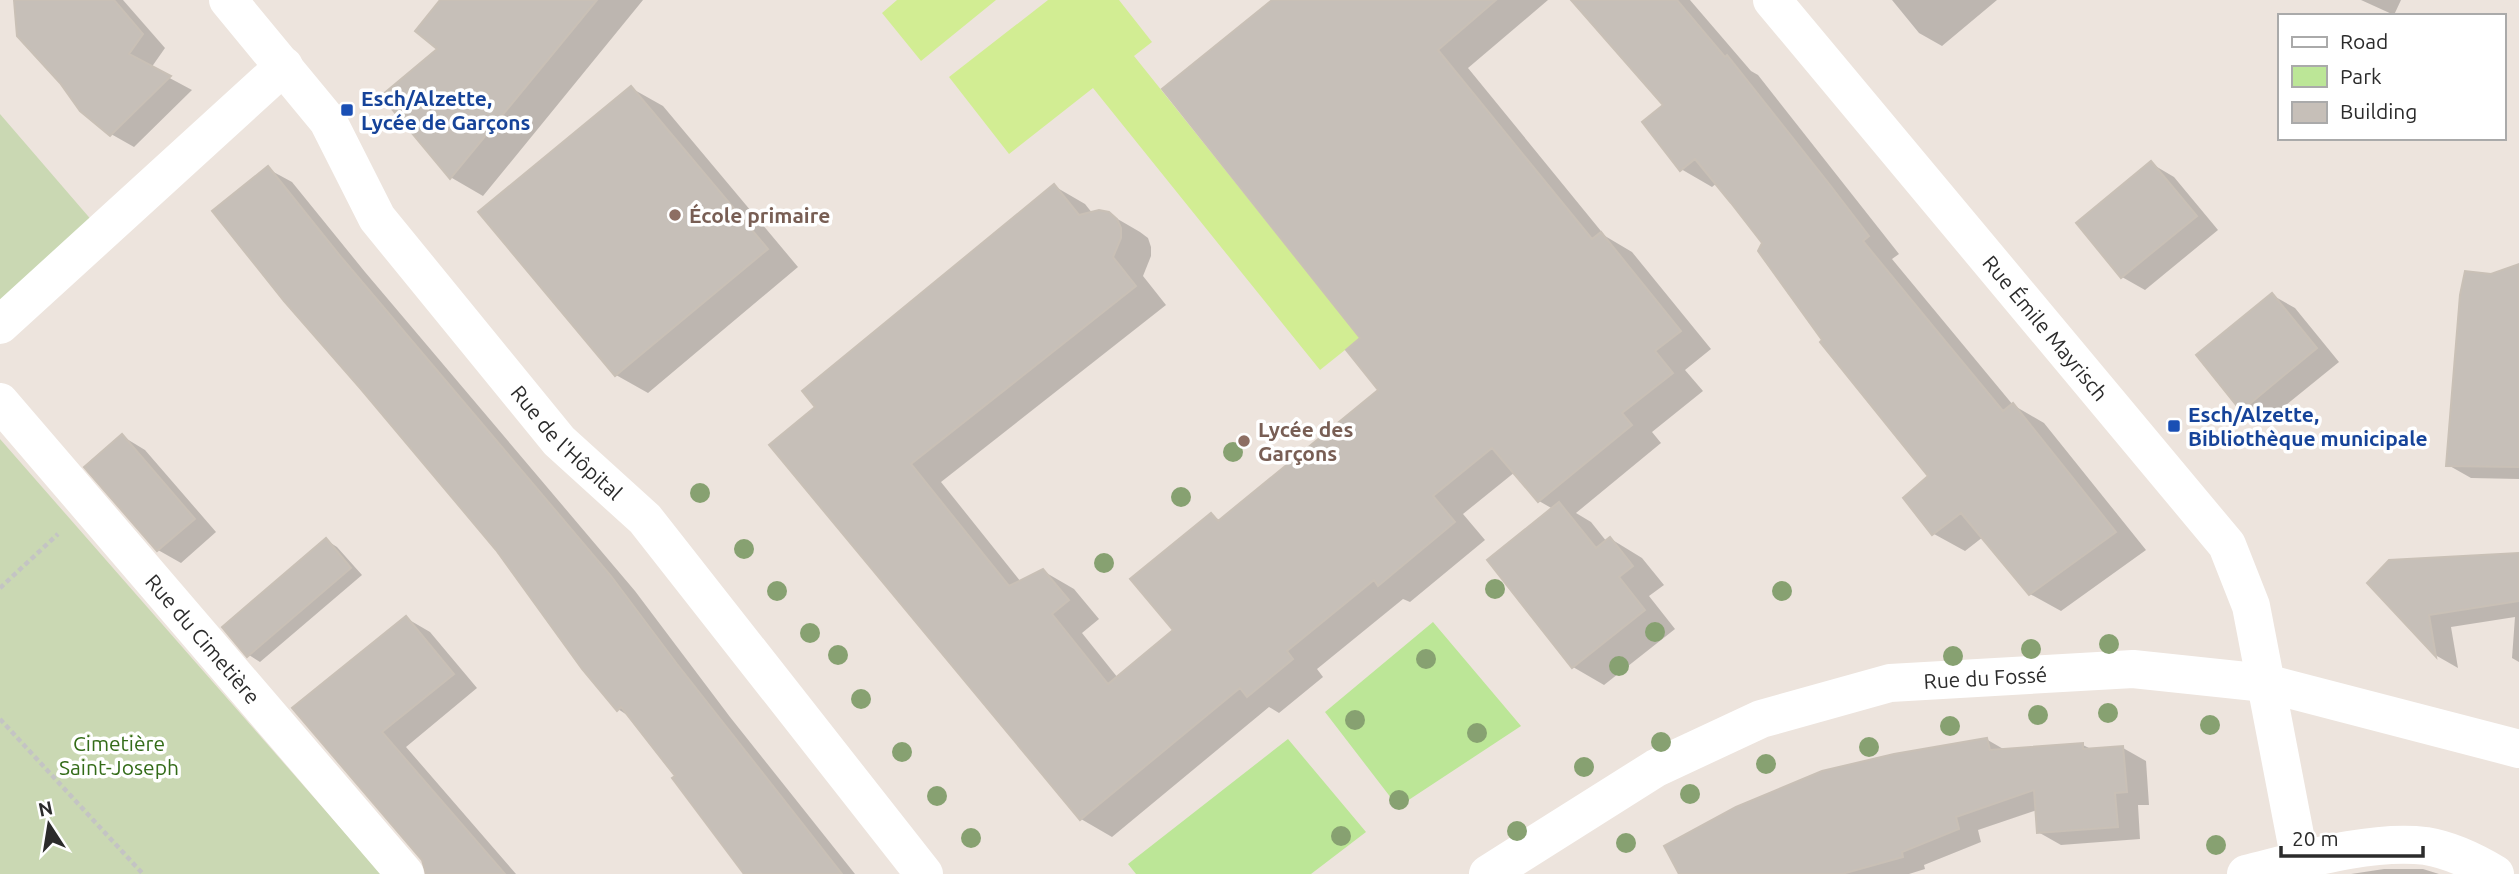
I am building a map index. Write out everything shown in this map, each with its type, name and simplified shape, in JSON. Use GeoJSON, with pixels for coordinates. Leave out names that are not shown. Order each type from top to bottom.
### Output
{"type":"FeatureCollection","features":[{"type":"Feature","properties":{"kind":"street","name":"Rue de l'Hôpital"},"geometry":{"type":"LineString","coordinates":[[228,0],[328,121],[377,218],[559,441],[645,519],[924,874]]}},
{"type":"Feature","properties":{"kind":"street","name":"Rue Émile Mayrisch"},"geometry":{"type":"LineString","coordinates":[[1772,0],[2227,545],[2251,606],[2300,861]]}},
{"type":"Feature","properties":{"kind":"street"},"geometry":{"type":"LineString","coordinates":[[0,325],[284,66]]}},
{"type":"Feature","properties":{"kind":"street","name":"Rue du Cimetière"},"geometry":{"type":"LineString","coordinates":[[0,402],[405,874]]}},
{"type":"Feature","properties":{"kind":"street","name":"Rue du Fossé"},"geometry":{"type":"LineString","coordinates":[[1488,874],[1656,768],[1761,719],[1889,683],[2133,668],[2264,683],[2519,749]]}},
{"type":"Feature","properties":{"kind":"street"},"geometry":{"type":"LineString","coordinates":[[2246,874],[2373,846],[2426,846],[2475,862],[2495,874]]}},
{"type":"Feature","properties":{"kind":"path"},"geometry":{"type":"LineString","coordinates":[[0,588],[89,506]]}},
{"type":"Feature","properties":{"kind":"path"},"geometry":{"type":"LineString","coordinates":[[0,719],[143,874]]}},
{"type":"Feature","properties":{"kind":"green space"},"geometry":{"type":"Polygon","coordinates":[[[897,0],[996,0],[921,61],[882,13],[897,0]]]}},
{"type":"Feature","properties":{"kind":"green space"},"geometry":{"type":"Polygon","coordinates":[[[1048,0],[1119,0],[1152,42],[1134,56],[1360,338],[1320,370],[1093,88],[1009,154],[949,77],[1048,0]]]}},
{"type":"Feature","properties":{"kind":"green space"},"geometry":{"type":"Polygon","coordinates":[[[0,114],[94,223],[0,310],[0,114]]]}},
{"type":"Feature","properties":{"kind":"green space","name":"Cimetière Saint-Joseph"},"geometry":{"type":"Polygon","coordinates":[[[0,439],[381,874],[0,874],[0,439]]]}},
{"type":"Feature","properties":{"kind":"green space"},"geometry":{"type":"Polygon","coordinates":[[[1433,622],[1521,726],[1398,807],[1325,712],[1433,622]]]}},
{"type":"Feature","properties":{"kind":"green space"},"geometry":{"type":"Polygon","coordinates":[[[1288,739],[1366,832],[1311,874],[1136,874],[1128,864],[1288,739]]]}},
{"type":"Feature","properties":{"kind":"building"},"geometry":{"type":"Polygon","coordinates":[[[14,0],[114,0],[143,34],[129,54],[171,76],[110,136],[80,111],[60,83],[17,36],[14,0]]]}},
{"type":"Feature","properties":{"kind":"building"},"geometry":{"type":"Polygon","coordinates":[[[440,0],[597,0],[450,179],[381,96],[437,49],[415,31],[440,0]]]}},
{"type":"Feature","properties":{"kind":"building"},"geometry":{"type":"Polygon","coordinates":[[[1272,0],[1496,0],[1438,50],[1592,239],[1601,232],[1681,331],[1655,351],[1673,373],[1622,413],[1632,425],[1538,502],[1492,448],[1433,496],[1455,522],[1378,586],[1374,580],[1287,651],[1293,659],[1247,697],[1240,688],[1080,820],[769,445],[815,407],[802,391],[1054,184],[1079,215],[1099,210],[1109,212],[1117,219],[1121,238],[1113,257],[1136,286],[911,464],[1009,586],[1043,569],[1069,600],[1052,614],[1108,684],[1173,630],[1130,579],[1211,513],[1218,521],[1378,390],[1346,350],[1360,338],[1162,89],[1272,0]]]}},
{"type":"Feature","properties":{"kind":"building"},"geometry":{"type":"Polygon","coordinates":[[[1571,0],[1677,0],[1725,57],[1727,55],[1830,185],[1869,236],[1863,241],[1941,336],[2003,411],[2013,403],[2116,532],[2029,595],[1961,513],[1932,535],[1903,498],[1928,476],[1820,342],[1822,340],[1758,251],[1762,243],[1731,203],[1695,159],[1680,171],[1642,122],[1663,105],[1571,0]]]}},
{"type":"Feature","properties":{"kind":"building"},"geometry":{"type":"Polygon","coordinates":[[[631,86],[768,249],[615,376],[478,212],[631,86]]]}},
{"type":"Feature","properties":{"kind":"building"},"geometry":{"type":"Polygon","coordinates":[[[2151,161],[2197,216],[2121,278],[2076,223],[2151,161]]]}},
{"type":"Feature","properties":{"kind":"building"},"geometry":{"type":"Polygon","coordinates":[[[268,166],[341,257],[611,576],[842,874],[744,874],[672,778],[675,776],[621,707],[617,711],[582,669],[496,550],[284,301],[212,211],[268,166]]]}},
{"type":"Feature","properties":{"kind":"building"},"geometry":{"type":"Polygon","coordinates":[[[2519,264],[2519,467],[2446,466],[2460,295],[2465,271],[2491,274],[2519,264]]]}},
{"type":"Feature","properties":{"kind":"building"},"geometry":{"type":"Polygon","coordinates":[[[2272,293],[2317,348],[2241,411],[2196,355],[2272,293]]]}},
{"type":"Feature","properties":{"kind":"building"},"geometry":{"type":"Polygon","coordinates":[[[122,434],[195,519],[157,551],[84,467],[122,434]]]}},
{"type":"Feature","properties":{"kind":"building"},"geometry":{"type":"Polygon","coordinates":[[[1559,502],[1596,548],[1610,537],[1633,566],[1619,577],[1645,610],[1572,668],[1487,560],[1559,502]]]}},
{"type":"Feature","properties":{"kind":"building"},"geometry":{"type":"Polygon","coordinates":[[[326,538],[351,568],[247,657],[222,627],[326,538]]]}},
{"type":"Feature","properties":{"kind":"building"},"geometry":{"type":"Polygon","coordinates":[[[2519,553],[2519,601],[2429,615],[2436,657],[2367,583],[2389,560],[2519,553]]]}},
{"type":"Feature","properties":{"kind":"building"},"geometry":{"type":"Polygon","coordinates":[[[406,616],[454,674],[382,732],[505,874],[426,874],[422,860],[292,708],[406,616]]]}},
{"type":"Feature","properties":{"kind":"building"},"geometry":{"type":"Polygon","coordinates":[[[1987,738],[1990,750],[2083,743],[2083,749],[2123,746],[2127,792],[2115,793],[2118,827],[2037,833],[2034,790],[1956,817],[1959,829],[1902,852],[1903,857],[1842,874],[1679,874],[1664,846],[1736,807],[1822,771],[1894,754],[1987,738]]]}},
{"type":"Feature","properties":{"kind":"place","name":"Esch/Alzette, Lycée de Garçons"},"geometry":{"type":"Point","coordinates":[347,110]}},
{"type":"Feature","properties":{"kind":"place","name":"École primaire"},"geometry":{"type":"Point","coordinates":[675,215]}},
{"type":"Feature","properties":{"kind":"place","name":"Esch/Alzette, Bibliothèque municipale"},"geometry":{"type":"Point","coordinates":[2174,426]}},
{"type":"Feature","properties":{"kind":"place","name":"Lycée des Garçons"},"geometry":{"type":"Point","coordinates":[1244,441]}}]}
